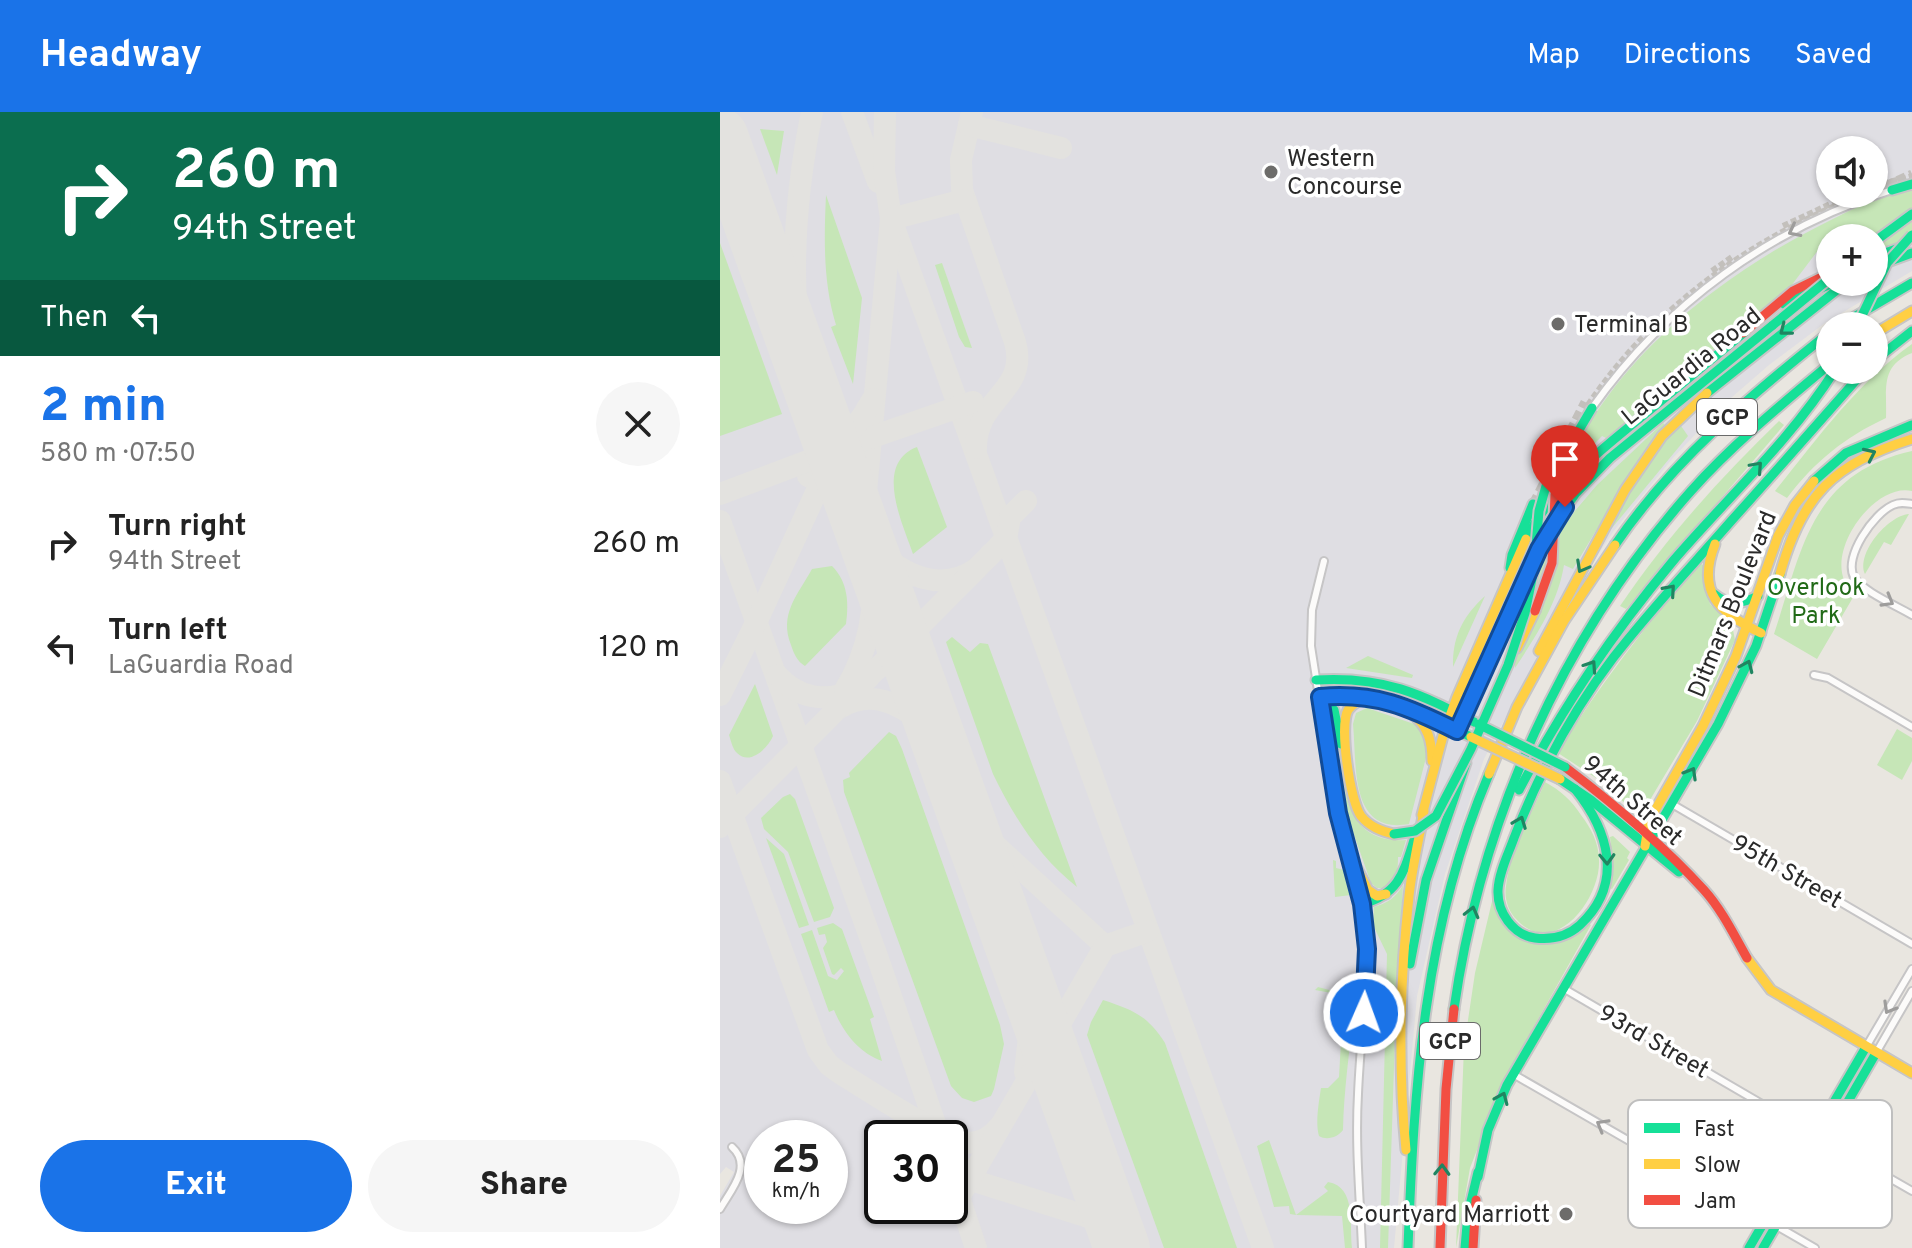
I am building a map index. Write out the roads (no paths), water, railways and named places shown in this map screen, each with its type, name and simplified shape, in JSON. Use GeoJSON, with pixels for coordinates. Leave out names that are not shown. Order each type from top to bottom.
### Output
{"type":"FeatureCollection","features":[{"type":"Feature","properties":{"kind":"main road"},"geometry":{"type":"LineString","coordinates":[[1892,190],[1912,184]]}},
{"type":"Feature","properties":{"kind":"main road"},"geometry":{"type":"LineString","coordinates":[[1888,232],[1912,214]]}},
{"type":"Feature","properties":{"kind":"main road"},"geometry":{"type":"LineString","coordinates":[[1864,312],[1887,263],[1912,235]]}},
{"type":"Feature","properties":{"kind":"main road"},"geometry":{"type":"LineString","coordinates":[[1888,252],[1912,243]]}},
{"type":"Feature","properties":{"kind":"main road"},"geometry":{"type":"LineString","coordinates":[[1888,262],[1912,253]]}},
{"type":"Feature","properties":{"kind":"main road","name":"LaGuardia Road"},"geometry":{"type":"LineString","coordinates":[[1431,779],[1451,710],[1532,526],[1557,491],[1597,453],[1793,291],[1816,283]]}},
{"type":"Feature","properties":{"kind":"main road"},"geometry":{"type":"LineString","coordinates":[[1863,312],[1912,283]]}},
{"type":"Feature","properties":{"kind":"main road","name":"LaGuardia Road"},"geometry":{"type":"LineString","coordinates":[[1457,731],[1545,537],[1576,493],[1626,445],[1816,291]]}},
{"type":"Feature","properties":{"kind":"main road"},"geometry":{"type":"LineString","coordinates":[[1488,773],[1555,617],[1625,490],[1652,448],[1691,406],[1829,296]]}},
{"type":"Feature","properties":{"kind":"main road"},"geometry":{"type":"LineString","coordinates":[[1888,326],[1912,311]]}},
{"type":"Feature","properties":{"kind":"main road"},"geometry":{"type":"LineString","coordinates":[[1888,350],[1912,331]]}},
{"type":"Feature","properties":{"kind":"main road","name":"GCP"},"geometry":{"type":"LineString","coordinates":[[1408,1248],[1419,1049],[1430,977],[1451,886],[1488,773],[1517,707],[1580,595],[1637,516],[1698,445],[1742,402],[1816,343]]}},
{"type":"Feature","properties":{"kind":"main road","name":"GCP"},"geometry":{"type":"LineString","coordinates":[[1440,1248],[1446,1086],[1453,1011],[1470,922],[1493,839],[1542,713],[1589,626],[1657,530],[1714,465],[1774,408],[1816,375]]}},
{"type":"Feature","properties":{"kind":"main road"},"geometry":{"type":"LineString","coordinates":[[1493,839],[1550,732],[1595,659],[1673,561],[1813,405],[1826,384]]}},
{"type":"Feature","properties":{"kind":"main road"},"geometry":{"type":"LineString","coordinates":[[1575,789],[1604,835],[1608,865],[1604,886],[1589,914],[1573,930],[1557,938],[1532,938],[1517,930],[1506,918],[1498,890],[1511,845],[1541,773],[1567,725],[1608,663],[1853,384]]}},
{"type":"Feature","properties":{"kind":"main road"},"geometry":{"type":"LineString","coordinates":[[1508,665],[1530,591],[1543,494],[1592,408]]}},
{"type":"Feature","properties":{"kind":"main road","name":"Ditmars Boulevard"},"geometry":{"type":"LineString","coordinates":[[1647,842],[1649,821],[1703,726],[1748,627],[1786,519],[1812,483],[1831,464],[1860,445],[1912,425]]}},
{"type":"Feature","properties":{"kind":"main road","name":"Ditmars Boulevard"},"geometry":{"type":"LineString","coordinates":[[1473,1248],[1478,1172],[1490,1128],[1513,1074],[1722,718],[1761,633],[1789,543],[1808,505],[1840,471],[1884,447],[1912,439]]}},
{"type":"Feature","properties":{"kind":"main road"},"geometry":{"type":"LineString","coordinates":[[1320,697],[1334,710],[1353,801],[1360,815],[1375,829],[1394,834],[1415,831],[1436,816],[1471,749],[1548,581],[1552,561],[1553,505],[1559,472]]}},
{"type":"Feature","properties":{"kind":"main road"},"geometry":{"type":"LineString","coordinates":[[1756,493],[1713,549],[1708,566],[1709,584],[1716,605],[1761,633]]}},
{"type":"Feature","properties":{"kind":"main road"},"geometry":{"type":"LineString","coordinates":[[1508,583],[1512,555],[1533,504]]}},
{"type":"Feature","properties":{"kind":"main road"},"geometry":{"type":"LineString","coordinates":[[1709,584],[1717,597],[1730,604],[1738,605],[1758,596]]}},
{"type":"Feature","properties":{"kind":"main road","name":"94th Street"},"geometry":{"type":"LineString","coordinates":[[1316,680],[1357,678],[1386,682],[1451,710],[1565,767],[1588,783],[1647,842]]}},
{"type":"Feature","properties":{"kind":"main road"},"geometry":{"type":"LineString","coordinates":[[1349,774],[1346,717],[1351,706],[1369,696]]}},
{"type":"Feature","properties":{"kind":"main road","name":"94th Street"},"geometry":{"type":"LineString","coordinates":[[1320,697],[1369,696],[1390,701],[1560,779],[1696,882],[1717,906],[1753,969],[1780,997],[1912,1073]]}},
{"type":"Feature","properties":{"kind":"main road"},"geometry":{"type":"LineString","coordinates":[[1390,701],[1415,716],[1429,731],[1433,744],[1431,779],[1407,911],[1402,1112],[1410,1197]]}},
{"type":"Feature","properties":{"kind":"main road"},"geometry":{"type":"LineString","coordinates":[[1403,1053],[1413,945],[1426,880],[1471,749]]}},
{"type":"Feature","properties":{"kind":"main road"},"geometry":{"type":"LineString","coordinates":[[1362,904],[1381,900],[1395,887],[1424,811]]}},
{"type":"Feature","properties":{"kind":"main road"},"geometry":{"type":"LineString","coordinates":[[1351,857],[1365,887],[1374,895],[1386,894],[1395,887]]}},
{"type":"Feature","properties":{"kind":"main road"},"geometry":{"type":"LineString","coordinates":[[1835,1100],[1866,1047]]}},
{"type":"Feature","properties":{"kind":"main road"},"geometry":{"type":"LineString","coordinates":[[1849,1100],[1876,1053]]}},
{"type":"Feature","properties":{"kind":"main road"},"geometry":{"type":"LineString","coordinates":[[1465,1248],[1468,1214],[1478,1172]]}},
{"type":"Feature","properties":{"kind":"main road"},"geometry":{"type":"LineString","coordinates":[[1749,1248],[1761,1228]]}},
{"type":"Feature","properties":{"kind":"main road"},"geometry":{"type":"LineString","coordinates":[[1763,1248],[1774,1228]]}},
{"type":"Feature","properties":{"kind":"street"},"geometry":{"type":"LineString","coordinates":[[1592,408],[1662,326],[1724,274],[1795,229],[1892,190]]}},
{"type":"Feature","properties":{"kind":"street"},"geometry":{"type":"LineString","coordinates":[[1912,504],[1890,506],[1875,520],[1863,536],[1851,566],[1856,580],[1912,615]]}},
{"type":"Feature","properties":{"kind":"street"},"geometry":{"type":"LineString","coordinates":[[1324,561],[1310,623],[1311,654],[1335,800],[1362,904],[1367,949],[1358,1097],[1362,1248]]}},
{"type":"Feature","properties":{"kind":"street"},"geometry":{"type":"LineString","coordinates":[[1814,675],[1828,678],[1912,727]]}},
{"type":"Feature","properties":{"kind":"street","name":"95th Street"},"geometry":{"type":"LineString","coordinates":[[1662,798],[1912,944]]}},
{"type":"Feature","properties":{"kind":"street"},"geometry":{"type":"LineString","coordinates":[[1866,1047],[1912,969]]}},
{"type":"Feature","properties":{"kind":"street","name":"93rd Street"},"geometry":{"type":"LineString","coordinates":[[1563,988],[1755,1100]]}},
{"type":"Feature","properties":{"kind":"street"},"geometry":{"type":"LineString","coordinates":[[1876,1053],[1912,991]]}},
{"type":"Feature","properties":{"kind":"street"},"geometry":{"type":"LineString","coordinates":[[1513,1074],[1628,1140]]}},
{"type":"Feature","properties":{"kind":"street"},"geometry":{"type":"LineString","coordinates":[[720,1209],[742,1166],[739,1154],[732,1147]]}},
{"type":"Feature","properties":{"kind":"street","name":"93rd Street"},"geometry":{"type":"LineString","coordinates":[[1892,1180],[1912,1191]]}},
{"type":"Feature","properties":{"kind":"street"},"geometry":{"type":"LineString","coordinates":[[1781,1228],[1815,1248]]}},
{"type":"Feature","properties":{"kind":"tunnel"},"geometry":{"type":"LineString","coordinates":[[1888,185],[1912,174]]}},
{"type":"Feature","properties":{"kind":"tunnel"},"geometry":{"type":"LineString","coordinates":[[1888,182],[1912,176]]}},
{"type":"Feature","properties":{"kind":"tunnel"},"geometry":{"type":"LineString","coordinates":[[1783,226],[1822,208]]}},
{"type":"Feature","properties":{"kind":"tunnel"},"geometry":{"type":"LineString","coordinates":[[1588,405],[1644,336],[1710,278],[1783,231],[1830,208]]}},
{"type":"Feature","properties":{"kind":"tunnel"},"geometry":{"type":"LineString","coordinates":[[1712,271],[1732,257]]}},
{"type":"Feature","properties":{"kind":"tunnel"},"geometry":{"type":"LineString","coordinates":[[1533,504],[1585,402]]}},
{"type":"Feature","properties":{"kind":"place","name":"Western Concourse"},"geometry":{"type":"Point","coordinates":[1271,172]}},
{"type":"Feature","properties":{"kind":"place","name":"Terminal B"},"geometry":{"type":"Point","coordinates":[1558,324]}},
{"type":"Feature","properties":{"kind":"place","name":"Courtyard Marriott"},"geometry":{"type":"Point","coordinates":[1566,1214]}},
{"type":"Feature","properties":{"kind":"park label","name":"Overlook Park"},"geometry":{"type":"Point","coordinates":[1816,601]}}]}
